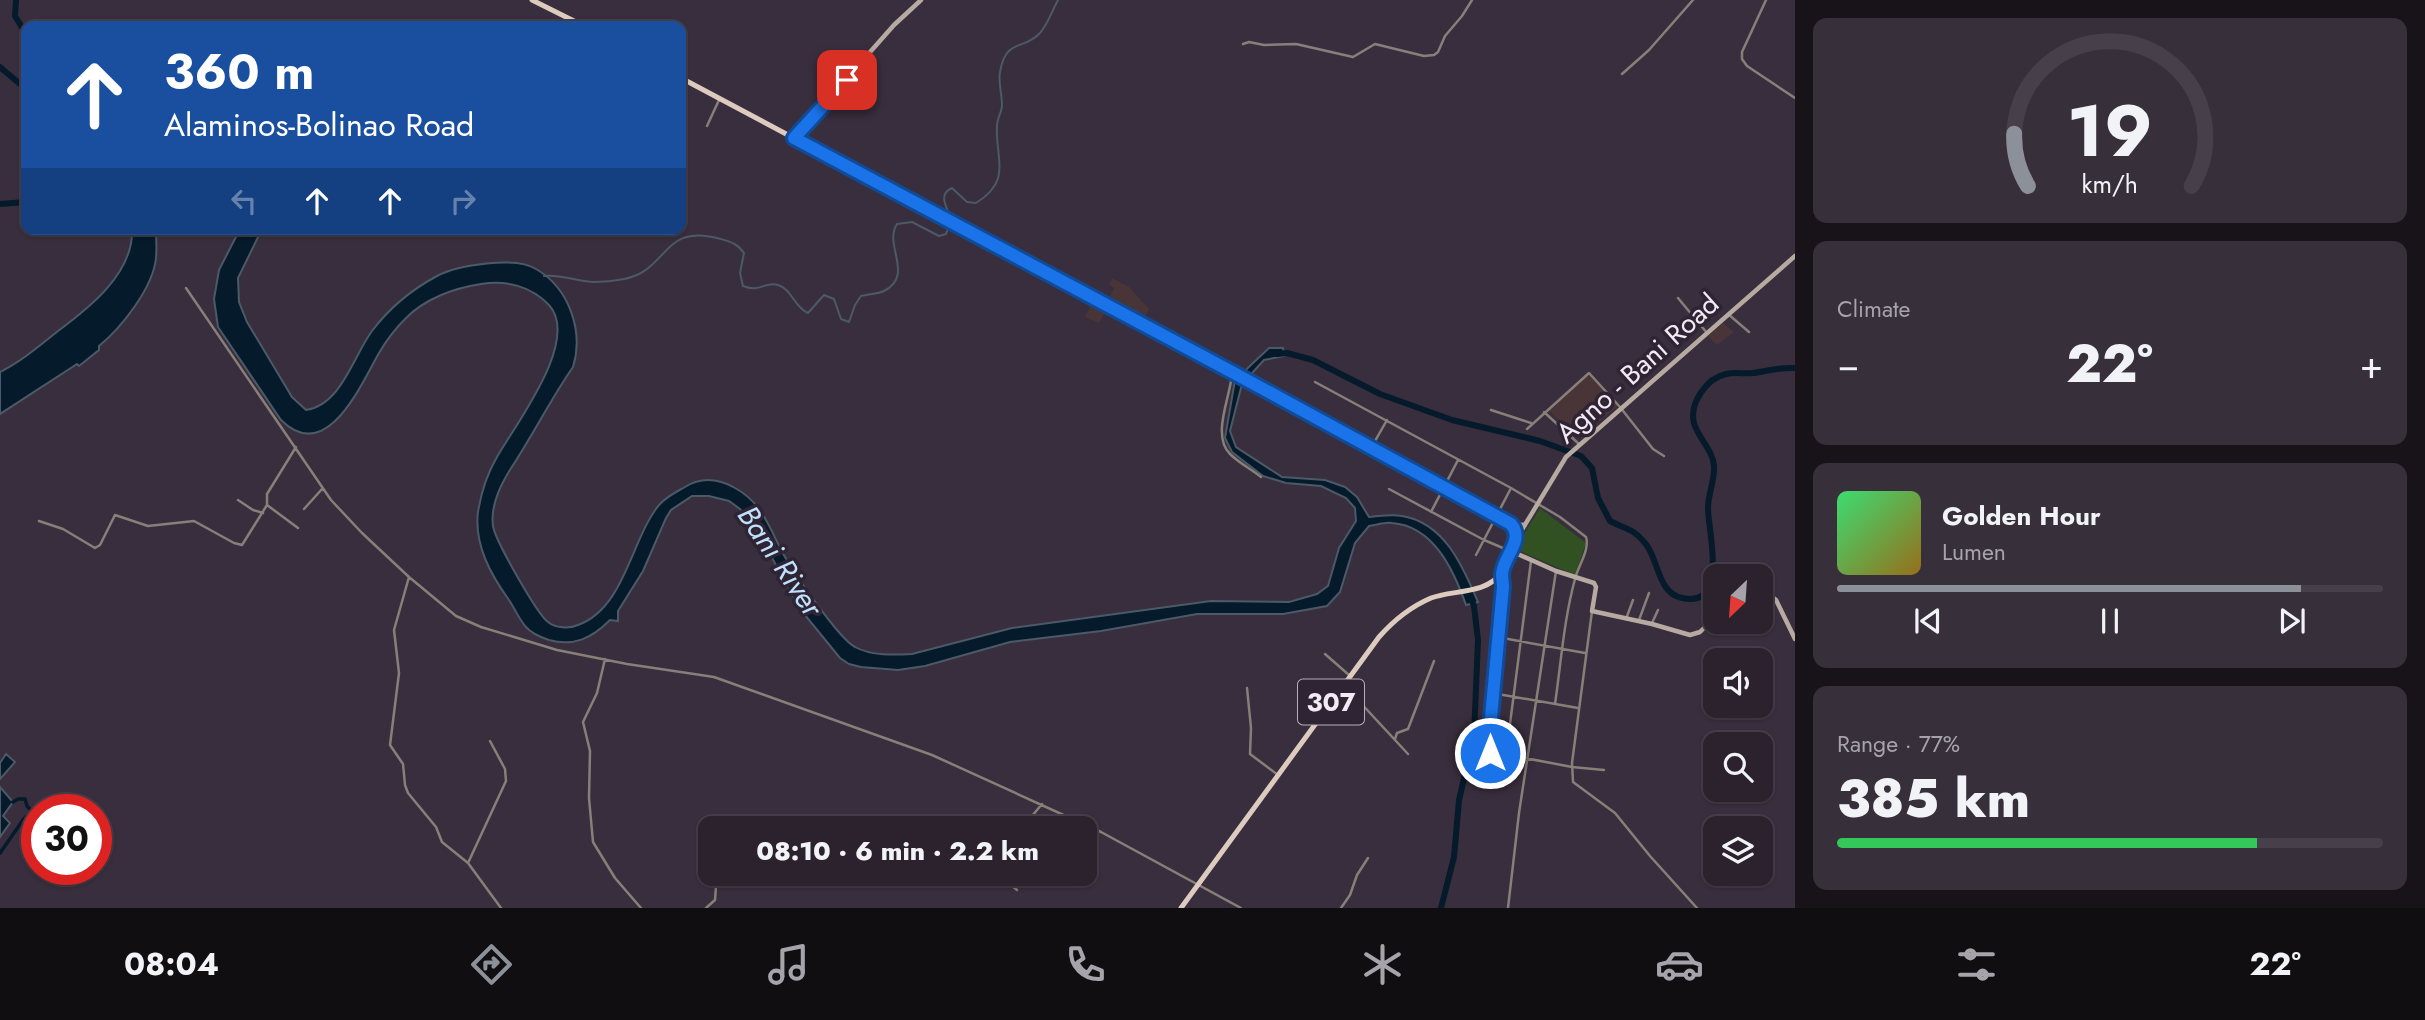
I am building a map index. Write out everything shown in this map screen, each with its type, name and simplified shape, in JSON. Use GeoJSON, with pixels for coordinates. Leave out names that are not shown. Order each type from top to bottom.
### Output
{"type":"FeatureCollection","features":[{"type":"Feature","properties":{"kind":"main road"},"geometry":{"type":"LineString","coordinates":[[532,0],[574,21]]}},
{"type":"Feature","properties":{"kind":"main road"},"geometry":{"type":"LineString","coordinates":[[794,138],[894,25],[920,0]]}},
{"type":"Feature","properties":{"kind":"main road"},"geometry":{"type":"LineString","coordinates":[[686,81],[1234,371],[1370,449],[1511,524],[1516,530],[1517,539],[1502,573]]}},
{"type":"Feature","properties":{"kind":"main road","name":"Agno - Bani Road"},"geometry":{"type":"LineString","coordinates":[[1517,539],[1566,457],[1578,444],[1795,256]]}},
{"type":"Feature","properties":{"kind":"main road"},"geometry":{"type":"LineString","coordinates":[[1511,524],[1525,525]]}},
{"type":"Feature","properties":{"kind":"main road"},"geometry":{"type":"LineString","coordinates":[[1511,551],[1595,585],[1592,611],[1695,635],[1703,628]]}},
{"type":"Feature","properties":{"kind":"main road","name":"307"},"geometry":{"type":"LineString","coordinates":[[1181,908],[1391,623],[1433,597],[1490,583],[1502,573]]}},
{"type":"Feature","properties":{"kind":"main road"},"geometry":{"type":"LineString","coordinates":[[1773,598],[1795,639]]}},
{"type":"Feature","properties":{"kind":"street"},"geometry":{"type":"LineString","coordinates":[[1243,44],[1296,44],[1353,57],[1375,44],[1424,56],[1434,55],[1472,0]]}},
{"type":"Feature","properties":{"kind":"street"},"geometry":{"type":"LineString","coordinates":[[1622,74],[1648,50],[1693,0]]}},
{"type":"Feature","properties":{"kind":"street"},"geometry":{"type":"LineString","coordinates":[[1765,0],[1742,52],[1742,59],[1746,65],[1795,99]]}},
{"type":"Feature","properties":{"kind":"street"},"geometry":{"type":"LineString","coordinates":[[707,126],[720,98]]}},
{"type":"Feature","properties":{"kind":"street"},"geometry":{"type":"LineString","coordinates":[[186,288],[322,489],[362,533],[450,612],[464,620],[557,650],[714,677],[932,755],[1069,816]]}},
{"type":"Feature","properties":{"kind":"street"},"geometry":{"type":"LineString","coordinates":[[1678,299],[1707,333]]}},
{"type":"Feature","properties":{"kind":"street"},"geometry":{"type":"LineString","coordinates":[[1728,314],[1749,332]]}},
{"type":"Feature","properties":{"kind":"street"},"geometry":{"type":"LineString","coordinates":[[1234,371],[1223,425],[1223,440],[1231,455],[1261,477]]}},
{"type":"Feature","properties":{"kind":"street"},"geometry":{"type":"LineString","coordinates":[[1527,429],[1589,373],[1653,449],[1664,456]]}},
{"type":"Feature","properties":{"kind":"street"},"geometry":{"type":"LineString","coordinates":[[1315,382],[1511,488],[1576,528],[1587,539],[1575,578],[1555,705]]}},
{"type":"Feature","properties":{"kind":"street"},"geometry":{"type":"LineString","coordinates":[[1491,410],[1532,423]]}},
{"type":"Feature","properties":{"kind":"street"},"geometry":{"type":"LineString","coordinates":[[1544,412],[1578,444]]}},
{"type":"Feature","properties":{"kind":"street"},"geometry":{"type":"LineString","coordinates":[[1370,449],[1387,420]]}},
{"type":"Feature","properties":{"kind":"street"},"geometry":{"type":"LineString","coordinates":[[40,521],[63,529],[95,548],[100,545],[115,515],[148,526],[194,521],[231,542],[242,545],[267,506],[267,494],[296,447]]}},
{"type":"Feature","properties":{"kind":"street"},"geometry":{"type":"LineString","coordinates":[[1431,512],[1458,460]]}},
{"type":"Feature","properties":{"kind":"street"},"geometry":{"type":"LineString","coordinates":[[1476,555],[1511,488]]}},
{"type":"Feature","properties":{"kind":"street"},"geometry":{"type":"LineString","coordinates":[[304,509],[322,489]]}},
{"type":"Feature","properties":{"kind":"street"},"geometry":{"type":"LineString","coordinates":[[1389,489],[1484,540],[1511,551]]}},
{"type":"Feature","properties":{"kind":"street"},"geometry":{"type":"LineString","coordinates":[[238,500],[263,513]]}},
{"type":"Feature","properties":{"kind":"street"},"geometry":{"type":"LineString","coordinates":[[267,506],[298,528]]}},
{"type":"Feature","properties":{"kind":"street"},"geometry":{"type":"LineString","coordinates":[[1506,755],[1531,560]]}},
{"type":"Feature","properties":{"kind":"street"},"geometry":{"type":"LineString","coordinates":[[1508,908],[1519,813],[1556,571]]}},
{"type":"Feature","properties":{"kind":"street"},"geometry":{"type":"LineString","coordinates":[[1502,573],[1488,751],[1604,770]]}},
{"type":"Feature","properties":{"kind":"street"},"geometry":{"type":"LineString","coordinates":[[409,577],[394,630],[398,673],[390,745],[403,764],[408,793],[436,827],[445,845],[468,863],[501,908]]}},
{"type":"Feature","properties":{"kind":"street"},"geometry":{"type":"LineString","coordinates":[[1639,621],[1649,593]]}},
{"type":"Feature","properties":{"kind":"street"},"geometry":{"type":"LineString","coordinates":[[1626,619],[1633,600]]}},
{"type":"Feature","properties":{"kind":"street"},"geometry":{"type":"LineString","coordinates":[[1652,624],[1658,610]]}},
{"type":"Feature","properties":{"kind":"street"},"geometry":{"type":"LineString","coordinates":[[1592,611],[1572,766],[1573,782],[1615,813],[1633,832],[1645,851],[1697,908]]}},
{"type":"Feature","properties":{"kind":"street"},"geometry":{"type":"LineString","coordinates":[[1497,637],[1586,653]]}},
{"type":"Feature","properties":{"kind":"street"},"geometry":{"type":"LineString","coordinates":[[1325,654],[1350,676]]}},
{"type":"Feature","properties":{"kind":"street"},"geometry":{"type":"LineString","coordinates":[[605,659],[597,693],[583,722],[590,751],[589,798],[594,826],[593,842],[615,878],[641,908]]}},
{"type":"Feature","properties":{"kind":"street"},"geometry":{"type":"LineString","coordinates":[[1395,740],[1397,733],[1408,729],[1434,661]]}},
{"type":"Feature","properties":{"kind":"street"},"geometry":{"type":"LineString","coordinates":[[1344,685],[1408,754]]}},
{"type":"Feature","properties":{"kind":"street"},"geometry":{"type":"LineString","coordinates":[[1247,688],[1250,754],[1279,775]]}},
{"type":"Feature","properties":{"kind":"street"},"geometry":{"type":"LineString","coordinates":[[1492,693],[1579,709]]}},
{"type":"Feature","properties":{"kind":"street"},"geometry":{"type":"LineString","coordinates":[[468,863],[506,781],[505,769],[490,741]]}},
{"type":"Feature","properties":{"kind":"street"},"geometry":{"type":"LineString","coordinates":[[1032,816],[1042,804]]}},
{"type":"Feature","properties":{"kind":"street"},"geometry":{"type":"LineString","coordinates":[[1097,831],[1241,908]]}},
{"type":"Feature","properties":{"kind":"street"},"geometry":{"type":"LineString","coordinates":[[1341,908],[1353,891],[1357,875],[1367,859]]}},
{"type":"Feature","properties":{"kind":"street"},"geometry":{"type":"LineString","coordinates":[[706,908],[715,900],[716,886]]}},
{"type":"Feature","properties":{"kind":"street"},"geometry":{"type":"LineString","coordinates":[[1012,886],[1017,890]]}},
{"type":"Feature","properties":{"kind":"shaded area"},"geometry":{"type":"Polygon","coordinates":[[[1112,278],[1129,287],[1149,309],[1142,321],[1107,302],[1114,288],[1109,285],[1112,278]]]}},
{"type":"Feature","properties":{"kind":"shaded area"},"geometry":{"type":"Polygon","coordinates":[[[1093,301],[1107,309],[1099,323],[1085,317],[1093,301]]]}},
{"type":"Feature","properties":{"kind":"shaded area"},"geometry":{"type":"Polygon","coordinates":[[[1723,323],[1734,332],[1717,345],[1708,336],[1723,323]]]}},
{"type":"Feature","properties":{"kind":"shaded area"},"geometry":{"type":"Polygon","coordinates":[[[1589,374],[1618,406],[1578,438],[1549,411],[1589,374]]]}},
{"type":"Feature","properties":{"kind":"green space"},"geometry":{"type":"Polygon","coordinates":[[[1540,508],[1586,543],[1575,575],[1515,549],[1540,508]]]}},
{"type":"Feature","properties":{"kind":"water"},"geometry":{"type":"Polygon","coordinates":[[[132,235],[156,235],[154,270],[135,307],[99,346],[99,350],[79,366],[77,364],[0,414],[0,372],[23,358],[96,300],[118,275],[131,245],[132,235]]]}},
{"type":"Feature","properties":{"kind":"water"},"geometry":{"type":"Polygon","coordinates":[[[237,235],[259,235],[238,278],[239,302],[247,322],[292,397],[306,410],[318,406],[337,390],[372,331],[386,314],[418,287],[437,276],[459,268],[515,263],[527,265],[548,277],[565,299],[575,325],[576,353],[573,367],[506,476],[495,500],[493,526],[501,546],[535,606],[554,626],[574,626],[594,616],[607,604],[626,571],[649,519],[659,505],[691,484],[704,481],[729,485],[758,507],[781,550],[827,618],[855,647],[876,653],[912,654],[1012,628],[1211,601],[1289,602],[1317,594],[1328,586],[1339,548],[1356,521],[1355,508],[1346,498],[1321,486],[1286,483],[1263,476],[1232,452],[1225,438],[1235,380],[1269,348],[1283,348],[1284,356],[1264,360],[1242,384],[1230,431],[1236,447],[1282,477],[1325,480],[1345,487],[1357,497],[1369,517],[1402,516],[1430,527],[1459,561],[1478,602],[1466,605],[1448,565],[1431,541],[1407,526],[1386,523],[1369,526],[1355,543],[1340,592],[1327,606],[1283,614],[1197,614],[1101,631],[1010,642],[925,666],[898,670],[861,667],[840,658],[800,609],[753,523],[740,509],[729,501],[709,496],[692,496],[671,510],[666,518],[643,571],[618,611],[618,621],[610,620],[596,632],[575,641],[549,640],[534,633],[521,621],[485,559],[477,524],[481,498],[490,470],[530,404],[551,360],[557,339],[557,320],[549,305],[526,289],[500,283],[460,288],[430,300],[413,312],[391,335],[363,383],[340,415],[327,427],[313,433],[298,432],[281,420],[218,327],[214,299],[219,270],[237,235]]]}},
{"type":"Feature","properties":{"kind":"water"},"geometry":{"type":"Polygon","coordinates":[[[6,754],[15,762],[0,779],[0,763],[6,754]]]}},
{"type":"Feature","properties":{"kind":"water"},"geometry":{"type":"Polygon","coordinates":[[[0,787],[13,802],[3,816],[10,823],[0,837],[0,787]]]}},
{"type":"Feature","properties":{"kind":"waterway"},"geometry":{"type":"LineString","coordinates":[[16,0],[15,16],[21,26]]}},
{"type":"Feature","properties":{"kind":"waterway"},"geometry":{"type":"LineString","coordinates":[[951,218],[944,197],[952,188],[967,202],[976,203],[995,186],[1000,168],[997,126],[1002,108],[1000,76],[1003,61],[1011,49],[1040,33],[1058,0]]}},
{"type":"Feature","properties":{"kind":"waterway"},"geometry":{"type":"LineString","coordinates":[[0,67],[21,85]]}},
{"type":"Feature","properties":{"kind":"waterway"},"geometry":{"type":"LineString","coordinates":[[0,204],[21,202]]}},
{"type":"Feature","properties":{"kind":"waterway"},"geometry":{"type":"LineString","coordinates":[[544,276],[592,282],[624,279],[650,267],[676,242],[701,235],[728,241],[742,250],[744,253],[740,273],[743,286],[754,288],[773,284],[783,287],[799,307],[808,313],[824,295],[834,299],[841,319],[849,322],[861,296],[884,291],[897,277],[893,241],[897,224],[912,222],[939,236],[946,234],[950,223]]}},
{"type":"Feature","properties":{"kind":"waterway"},"geometry":{"type":"LineString","coordinates":[[1277,354],[1287,353],[1313,360],[1380,394],[1452,420],[1540,441],[1581,456],[1592,468],[1598,498],[1610,521],[1641,538],[1650,550],[1663,583],[1674,595],[1682,598],[1697,598],[1706,592],[1713,566],[1708,508],[1714,466],[1694,423],[1697,400],[1706,386],[1719,376],[1795,368]]}},
{"type":"Feature","properties":{"kind":"waterway","name":"Bani River"},"geometry":{"type":"LineString","coordinates":[[1441,908],[1454,857],[1459,800],[1474,736],[1478,640],[1474,606],[1470,596]]}},
{"type":"Feature","properties":{"kind":"waterway"},"geometry":{"type":"LineString","coordinates":[[0,853],[32,811],[25,799],[13,802]]}},
{"type":"Feature","properties":{"kind":"route"},"geometry":{"type":"LineString","coordinates":[[847,80],[794,138],[1232,372],[1515,528],[1517,539],[1502,573],[1503,587],[1488,750],[1490,753]]}}]}
